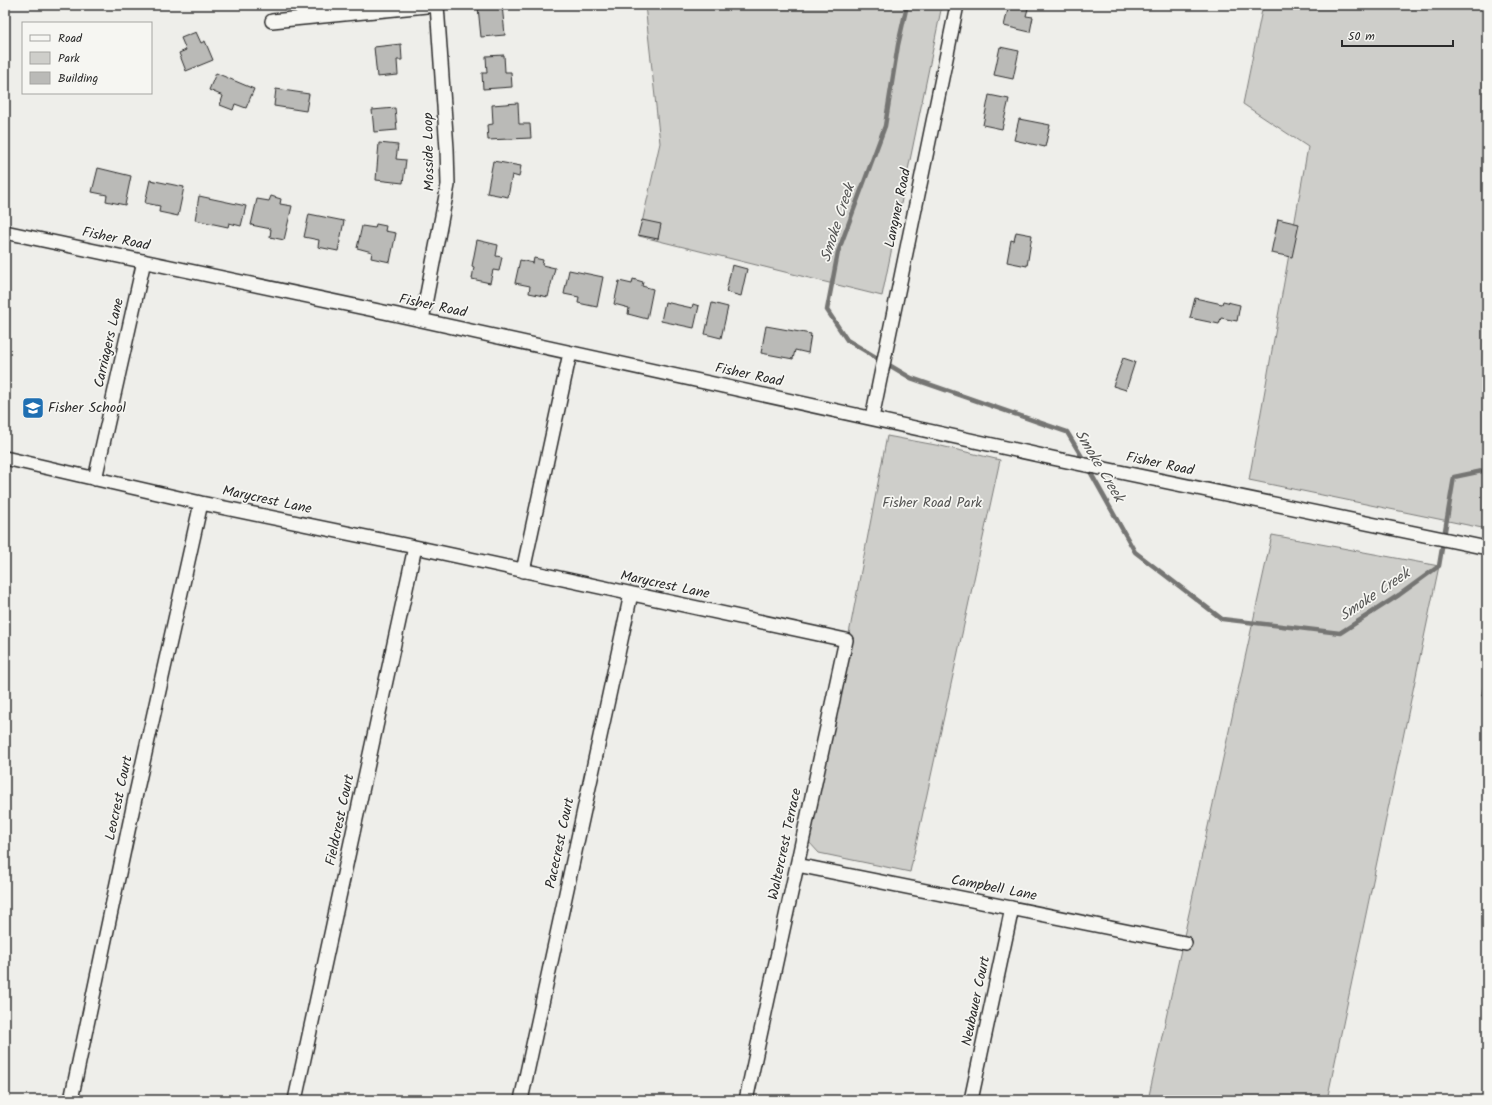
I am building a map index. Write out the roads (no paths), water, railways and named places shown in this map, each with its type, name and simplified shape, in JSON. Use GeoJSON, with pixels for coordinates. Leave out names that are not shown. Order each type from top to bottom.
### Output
{"type":"FeatureCollection","features":[{"type":"Feature","properties":{"kind":"street"},"geometry":{"type":"LineString","coordinates":[[272,21],[437,5]]}},
{"type":"Feature","properties":{"kind":"street","name":"Mosside Loop"},"geometry":{"type":"LineString","coordinates":[[422,320],[448,185],[437,5]]}},
{"type":"Feature","properties":{"kind":"street","name":"Langner Road"},"geometry":{"type":"LineString","coordinates":[[872,418],[893,310],[957,5]]}},
{"type":"Feature","properties":{"kind":"street","name":"Fisher Road"},"geometry":{"type":"LineString","coordinates":[[5,232],[422,320],[1057,459],[1481,547]]}},
{"type":"Feature","properties":{"kind":"street","name":"Carriagers Lane"},"geometry":{"type":"LineString","coordinates":[[95,479],[144,261]]}},
{"type":"Feature","properties":{"kind":"street"},"geometry":{"type":"LineString","coordinates":[[523,571],[570,353]]}},
{"type":"Feature","properties":{"kind":"street","name":"Marycrest Lane"},"geometry":{"type":"LineString","coordinates":[[5,458],[201,503],[415,546],[523,571],[800,630]]}},
{"type":"Feature","properties":{"kind":"street","name":"Leocrest Court"},"geometry":{"type":"LineString","coordinates":[[71,1100],[201,503]]}},
{"type":"Feature","properties":{"kind":"street","name":"Fieldcrest Court"},"geometry":{"type":"LineString","coordinates":[[295,1100],[415,546]]}},
{"type":"Feature","properties":{"kind":"street","name":"Pacecrest Court"},"geometry":{"type":"LineString","coordinates":[[521,1100],[631,594]]}},
{"type":"Feature","properties":{"kind":"street","name":"Waltercrest Terrace"},"geometry":{"type":"LineString","coordinates":[[746,1100],[846,640],[800,630]]}},
{"type":"Feature","properties":{"kind":"street","name":"Campbell Lane"},"geometry":{"type":"LineString","coordinates":[[797,865],[1185,943]]}},
{"type":"Feature","properties":{"kind":"street","name":"Neubauer Court"},"geometry":{"type":"LineString","coordinates":[[971,1100],[1012,908]]}},
{"type":"Feature","properties":{"kind":"waterway","name":"Smoke Creek"},"geometry":{"type":"LineString","coordinates":[[907,5],[898,45],[885,126],[838,252],[827,310],[847,340],[911,378],[1067,432],[1085,462]]}},
{"type":"Feature","properties":{"kind":"waterway","name":"Smoke Creek"},"geometry":{"type":"LineString","coordinates":[[1088,468],[1135,552],[1222,619],[1340,633],[1399,595],[1439,566],[1454,477],[1487,470]]}},
{"type":"Feature","properties":{"kind":"place","name":"Fisher School"},"geometry":{"type":"Point","coordinates":[33,408]}},
{"type":"Feature","properties":{"kind":"park label","name":"Fisher Road Park"},"geometry":{"type":"Point","coordinates":[932,503]}}]}
